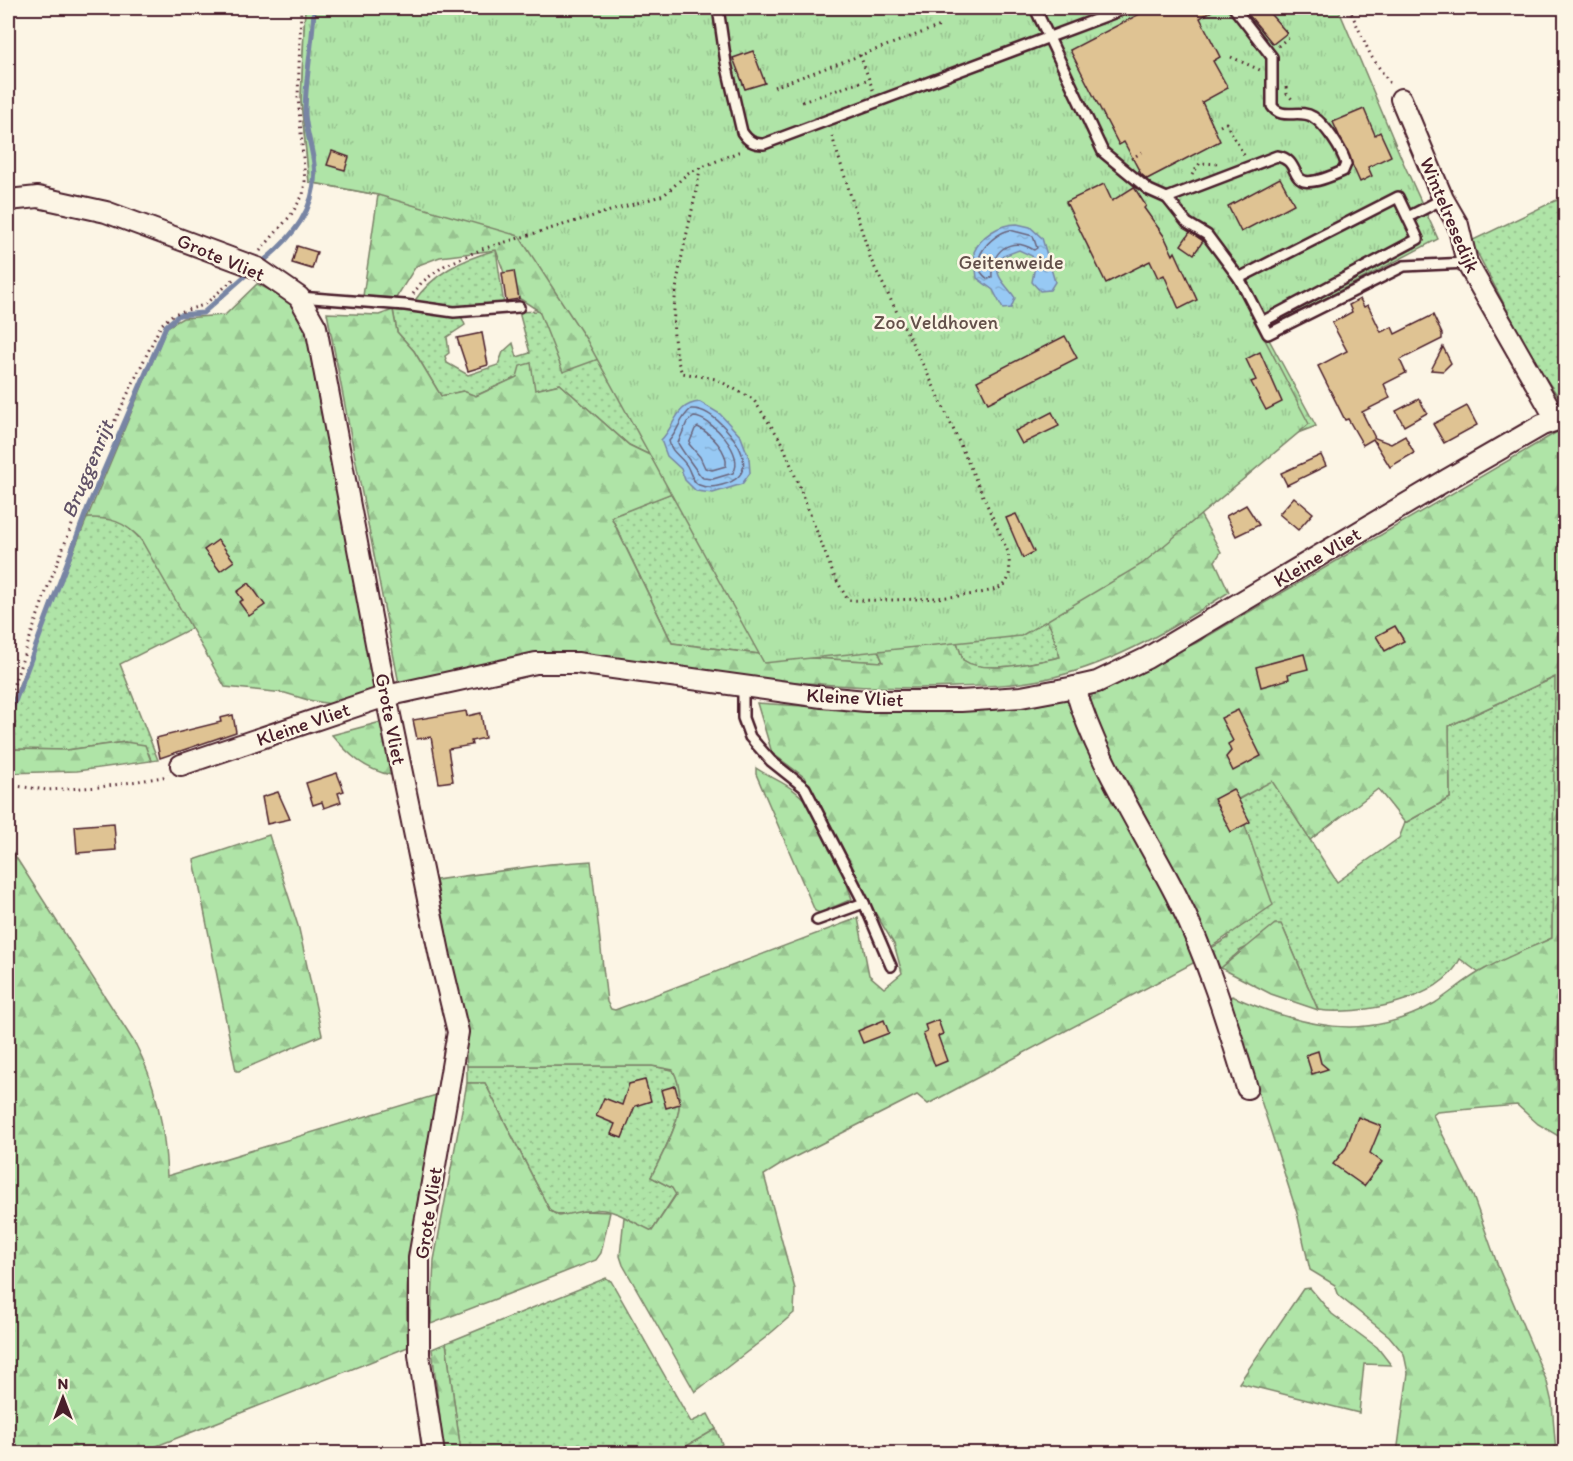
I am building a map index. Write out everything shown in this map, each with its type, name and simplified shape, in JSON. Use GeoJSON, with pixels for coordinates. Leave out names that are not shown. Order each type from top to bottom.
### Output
{"type":"FeatureCollection","features":[{"type":"Feature","properties":{"kind":"street","name":"Wintelresedijk"},"geometry":{"type":"LineString","coordinates":[[1401,99],[1443,199],[1458,225],[1467,263],[1561,418]]}},
{"type":"Feature","properties":{"kind":"street","name":"Grote Vliet"},"geometry":{"type":"LineString","coordinates":[[8,200],[39,197],[106,212],[248,265],[299,297],[316,327],[386,696],[440,957],[458,1032],[419,1258],[419,1355],[434,1454]]}},
{"type":"Feature","properties":{"kind":"street","name":"Kleine Vliet"},"geometry":{"type":"LineString","coordinates":[[181,765],[386,696],[536,663],[577,663],[743,687],[866,701],[961,701],[1021,697],[1096,682],[1147,658],[1448,479],[1561,418]]}},
{"type":"Feature","properties":{"kind":"street"},"geometry":{"type":"LineString","coordinates":[[1075,687],[1084,720],[1178,898],[1203,956],[1247,1088]]}},
{"type":"Feature","properties":{"kind":"lane"},"geometry":{"type":"LineString","coordinates":[[718,8],[726,63],[742,132],[747,139],[756,144],[764,144],[1127,8]]}},
{"type":"Feature","properties":{"kind":"lane"},"geometry":{"type":"LineString","coordinates":[[1035,8],[1103,152],[1149,190],[1167,198],[1187,223],[1207,235],[1239,278],[1268,334],[1404,266],[1467,263]]}},
{"type":"Feature","properties":{"kind":"lane"},"geometry":{"type":"LineString","coordinates":[[1167,198],[1277,156],[1282,157],[1298,178],[1307,183],[1321,181],[1343,171],[1346,164],[1337,144],[1312,116],[1300,113],[1281,114],[1275,110],[1272,57],[1234,8]]}},
{"type":"Feature","properties":{"kind":"lane"},"geometry":{"type":"LineString","coordinates":[[1239,278],[1398,197],[1418,239],[1262,322]]}},
{"type":"Feature","properties":{"kind":"lane"},"geometry":{"type":"LineString","coordinates":[[1408,217],[1443,199]]}},
{"type":"Feature","properties":{"kind":"lane"},"geometry":{"type":"LineString","coordinates":[[299,297],[405,305],[454,312],[519,307]]}},
{"type":"Feature","properties":{"kind":"lane"},"geometry":{"type":"LineString","coordinates":[[743,687],[743,718],[750,738],[771,761],[805,788],[864,903],[891,966]]}},
{"type":"Feature","properties":{"kind":"lane"},"geometry":{"type":"LineString","coordinates":[[817,920],[864,903]]}},
{"type":"Feature","properties":{"kind":"path"},"geometry":{"type":"LineString","coordinates":[[8,701],[47,589],[104,443],[161,325],[173,314],[204,305],[248,265],[291,215],[303,195],[305,181],[298,97],[301,8]]}},
{"type":"Feature","properties":{"kind":"path"},"geometry":{"type":"LineString","coordinates":[[1349,8],[1371,56],[1401,99]]}},
{"type":"Feature","properties":{"kind":"path"},"geometry":{"type":"LineString","coordinates":[[774,87],[943,25]]}},
{"type":"Feature","properties":{"kind":"path"},"geometry":{"type":"LineString","coordinates":[[860,55],[877,100]]}},
{"type":"Feature","properties":{"kind":"path"},"geometry":{"type":"LineString","coordinates":[[1231,57],[1286,87],[1287,94],[1300,113]]}},
{"type":"Feature","properties":{"kind":"path"},"geometry":{"type":"LineString","coordinates":[[802,102],[869,79]]}},
{"type":"Feature","properties":{"kind":"path"},"geometry":{"type":"LineString","coordinates":[[700,168],[673,318],[677,362],[682,373],[716,379],[753,399],[782,442],[834,576],[848,600],[977,595],[998,590],[1006,583],[1010,570],[1008,552],[938,395],[871,260],[826,120]]}},
{"type":"Feature","properties":{"kind":"path"},"geometry":{"type":"LineString","coordinates":[[1220,126],[1226,123],[1250,166]]}},
{"type":"Feature","properties":{"kind":"path"},"geometry":{"type":"LineString","coordinates":[[405,305],[422,282],[444,266],[482,249],[664,195],[688,173],[756,144]]}},
{"type":"Feature","properties":{"kind":"path"},"geometry":{"type":"LineString","coordinates":[[8,785],[47,790],[101,787],[163,777],[181,765]]}},
{"type":"Feature","properties":{"kind":"green space","name":"Geitenweide"},"geometry":{"type":"Polygon","coordinates":[[[305,8],[1260,323],[1316,426],[1180,478],[1221,552],[1215,561],[1229,592],[1188,618],[1123,653],[1054,677],[980,686],[905,688],[855,686],[756,678],[557,654],[530,654],[507,658],[400,689],[327,313],[379,315],[393,310],[397,332],[414,351],[441,396],[463,391],[476,396],[517,377],[520,366],[531,363],[535,390],[560,384],[629,445],[662,461],[680,490],[611,517],[672,643],[774,656],[883,662],[834,552],[634,346],[563,372],[539,311],[511,293],[496,250],[440,257],[416,266],[396,298],[363,296],[378,195],[309,182],[301,101],[305,8]],[[1027,588],[949,619],[963,660],[984,667],[1010,666],[1060,657],[1051,628],[1027,588]]]}},
{"type":"Feature","properties":{"kind":"green space","name":"Zoo Veldhoven"},"geometry":{"type":"Polygon","coordinates":[[[305,8],[1338,8],[1438,239],[1261,332],[1309,424],[1142,564],[1021,636],[764,663],[586,339],[519,236],[378,195],[309,182],[301,101],[305,8]]]}},
{"type":"Feature","properties":{"kind":"green space"},"geometry":{"type":"Polygon","coordinates":[[[1565,196],[1564,405],[1535,363],[1471,241],[1565,196]]]}},
{"type":"Feature","properties":{"kind":"green space"},"geometry":{"type":"Polygon","coordinates":[[[496,250],[504,305],[455,308],[413,303],[429,283],[449,269],[471,258],[496,250]]]}},
{"type":"Feature","properties":{"kind":"green space"},"geometry":{"type":"Polygon","coordinates":[[[257,284],[295,305],[304,322],[376,695],[342,706],[285,693],[225,687],[140,538],[116,522],[103,518],[87,518],[167,327],[183,318],[225,315],[257,284]]]}},
{"type":"Feature","properties":{"kind":"green space"},"geometry":{"type":"Polygon","coordinates":[[[393,310],[461,316],[465,325],[447,337],[449,353],[445,356],[447,363],[468,375],[498,365],[503,352],[513,343],[517,357],[530,353],[519,312],[539,311],[634,346],[834,552],[883,662],[774,656],[672,643],[611,516],[679,490],[662,461],[629,445],[560,384],[535,390],[517,377],[475,396],[463,391],[441,396],[414,351],[397,332],[393,310]]]}},
{"type":"Feature","properties":{"kind":"green space"},"geometry":{"type":"Polygon","coordinates":[[[1557,432],[1565,440],[1566,950],[1561,951],[1556,1057],[1558,1100],[1562,1122],[1565,1122],[1565,1140],[1538,1124],[1517,1105],[1437,1112],[1433,1115],[1473,1196],[1499,1269],[1547,1382],[1552,1403],[1556,1453],[1397,1453],[1408,1373],[1404,1354],[1389,1336],[1339,1296],[1335,1285],[1310,1270],[1297,1213],[1228,998],[1232,996],[1283,1016],[1308,1022],[1358,1027],[1384,1023],[1409,1016],[1435,1003],[1478,973],[1552,938],[1555,677],[1449,726],[1450,798],[1405,823],[1378,789],[1310,840],[1272,781],[1236,800],[1273,905],[1205,951],[1083,703],[1092,697],[1091,691],[1196,643],[1557,432]]]}},
{"type":"Feature","properties":{"kind":"green space"},"geometry":{"type":"Polygon","coordinates":[[[87,518],[111,519],[119,522],[142,541],[161,569],[192,628],[120,664],[158,760],[151,761],[149,754],[125,742],[67,750],[8,749],[8,712],[87,518]]]}},
{"type":"Feature","properties":{"kind":"green space"},"geometry":{"type":"Polygon","coordinates":[[[1027,587],[1051,628],[1060,657],[997,667],[984,667],[963,660],[949,619],[1027,587]]]}},
{"type":"Feature","properties":{"kind":"green space"},"geometry":{"type":"Polygon","coordinates":[[[1556,677],[1552,938],[1479,973],[1460,959],[1450,973],[1436,986],[1397,1002],[1375,1008],[1354,1010],[1318,1010],[1284,930],[1241,950],[1221,968],[1217,965],[1211,948],[1228,938],[1236,801],[1272,780],[1337,882],[1399,838],[1405,823],[1450,798],[1449,726],[1556,677]]]}},
{"type":"Feature","properties":{"kind":"green space"},"geometry":{"type":"Polygon","coordinates":[[[1071,697],[1199,960],[928,1104],[917,1095],[764,1175],[795,1289],[794,1313],[695,1392],[620,1256],[624,1217],[652,1231],[676,1195],[672,1188],[651,1177],[670,1138],[679,1111],[680,1097],[673,1070],[652,1066],[467,1066],[461,1011],[436,880],[550,864],[591,861],[607,1002],[611,1009],[615,1010],[858,918],[869,975],[884,988],[902,973],[894,944],[859,886],[804,777],[772,753],[757,703],[978,710],[1034,706],[1071,697]]]}},
{"type":"Feature","properties":{"kind":"green space"},"geometry":{"type":"Polygon","coordinates":[[[381,722],[391,775],[358,761],[332,735],[381,722]]]}},
{"type":"Feature","properties":{"kind":"green space"},"geometry":{"type":"Polygon","coordinates":[[[125,742],[145,745],[151,761],[77,771],[8,773],[8,749],[67,750],[125,742]]]}},
{"type":"Feature","properties":{"kind":"green space"},"geometry":{"type":"Polygon","coordinates":[[[756,768],[787,785],[807,802],[816,814],[831,841],[852,899],[820,913],[815,911],[756,774],[756,768]]]}},
{"type":"Feature","properties":{"kind":"green space"},"geometry":{"type":"Polygon","coordinates":[[[269,835],[299,929],[322,1035],[236,1071],[194,860],[269,835]]]}},
{"type":"Feature","properties":{"kind":"green space"},"geometry":{"type":"Polygon","coordinates":[[[8,845],[136,1045],[159,1108],[167,1176],[436,1095],[410,1251],[408,1347],[139,1453],[8,1453],[8,845]]]}},
{"type":"Feature","properties":{"kind":"green space"},"geometry":{"type":"Polygon","coordinates":[[[1275,924],[1281,924],[1284,930],[1318,1010],[1271,994],[1221,968],[1275,924]]]}},
{"type":"Feature","properties":{"kind":"green space"},"geometry":{"type":"Polygon","coordinates":[[[467,1066],[652,1066],[673,1070],[680,1097],[679,1111],[670,1138],[651,1177],[672,1188],[676,1194],[652,1231],[611,1211],[597,1210],[563,1215],[550,1211],[485,1083],[467,1083],[467,1066]]]}},
{"type":"Feature","properties":{"kind":"green space"},"geometry":{"type":"Polygon","coordinates":[[[467,1083],[485,1083],[550,1211],[559,1216],[583,1211],[610,1212],[601,1253],[596,1260],[431,1324],[434,1260],[467,1083]]]}},
{"type":"Feature","properties":{"kind":"green space"},"geometry":{"type":"Polygon","coordinates":[[[606,1278],[611,1281],[691,1422],[708,1414],[716,1429],[675,1453],[461,1453],[446,1343],[606,1278]]]}},
{"type":"Feature","properties":{"kind":"green space"},"geometry":{"type":"Polygon","coordinates":[[[1310,1288],[1332,1314],[1377,1347],[1391,1365],[1364,1364],[1359,1413],[1239,1383],[1303,1289],[1310,1288]]]}},
{"type":"Feature","properties":{"kind":"green space"},"geometry":{"type":"Polygon","coordinates":[[[446,1343],[461,1453],[444,1453],[432,1349],[446,1343]]]}},
{"type":"Feature","properties":{"kind":"green space"},"geometry":{"type":"Polygon","coordinates":[[[716,1429],[722,1444],[709,1453],[675,1453],[716,1429]]]}},
{"type":"Feature","properties":{"kind":"water"},"geometry":{"type":"Polygon","coordinates":[[[1017,224],[1030,227],[1042,238],[1055,282],[1050,290],[1040,291],[1032,282],[1035,266],[1032,256],[1019,250],[1003,256],[999,263],[998,274],[1015,298],[1011,308],[1003,309],[993,290],[977,278],[974,252],[991,232],[1004,226],[1017,224]]]}},
{"type":"Feature","properties":{"kind":"water"},"geometry":{"type":"Polygon","coordinates":[[[700,402],[720,414],[741,437],[749,458],[750,473],[742,484],[713,493],[696,491],[685,480],[681,469],[667,456],[661,440],[685,407],[700,402]]]}},
{"type":"Feature","properties":{"kind":"building"},"geometry":{"type":"Polygon","coordinates":[[[1151,8],[1217,8],[1200,18],[1220,57],[1213,61],[1228,88],[1202,102],[1220,141],[1147,179],[1141,174],[1124,142],[1119,145],[1070,50],[1151,8]]]}},
{"type":"Feature","properties":{"kind":"building"},"geometry":{"type":"Polygon","coordinates":[[[1243,8],[1265,8],[1287,33],[1273,44],[1243,8]]]}},
{"type":"Feature","properties":{"kind":"building"},"geometry":{"type":"Polygon","coordinates":[[[753,51],[765,83],[745,89],[733,58],[753,51]]]}},
{"type":"Feature","properties":{"kind":"building"},"geometry":{"type":"Polygon","coordinates":[[[1364,109],[1375,135],[1380,132],[1391,156],[1368,167],[1372,176],[1360,182],[1333,122],[1364,109]]]}},
{"type":"Feature","properties":{"kind":"building"},"geometry":{"type":"Polygon","coordinates":[[[332,151],[349,157],[345,170],[327,165],[332,151]]]}},
{"type":"Feature","properties":{"kind":"building"},"geometry":{"type":"Polygon","coordinates":[[[1280,178],[1294,204],[1241,232],[1228,206],[1280,178]]]}},
{"type":"Feature","properties":{"kind":"building"},"geometry":{"type":"Polygon","coordinates":[[[1104,184],[1112,201],[1134,187],[1173,255],[1175,252],[1197,300],[1179,309],[1164,275],[1158,278],[1150,261],[1106,283],[1066,202],[1104,184]]]}},
{"type":"Feature","properties":{"kind":"building"},"geometry":{"type":"Polygon","coordinates":[[[1190,232],[1203,241],[1194,254],[1181,245],[1190,232]]]}},
{"type":"Feature","properties":{"kind":"building"},"geometry":{"type":"Polygon","coordinates":[[[297,246],[317,252],[312,269],[292,263],[297,246]]]}},
{"type":"Feature","properties":{"kind":"building"},"geometry":{"type":"Polygon","coordinates":[[[514,271],[519,299],[506,301],[502,273],[514,271]]]}},
{"type":"Feature","properties":{"kind":"building"},"geometry":{"type":"Polygon","coordinates":[[[1360,299],[1364,307],[1368,305],[1381,332],[1392,327],[1395,334],[1433,315],[1442,334],[1442,339],[1400,360],[1406,373],[1384,384],[1390,398],[1362,412],[1375,438],[1391,444],[1405,436],[1414,453],[1390,467],[1373,439],[1363,445],[1348,419],[1345,420],[1318,366],[1347,351],[1332,323],[1352,312],[1349,305],[1360,299]]]}},
{"type":"Feature","properties":{"kind":"building"},"geometry":{"type":"Polygon","coordinates":[[[482,333],[488,365],[468,371],[457,338],[482,333]]]}},
{"type":"Feature","properties":{"kind":"building"},"geometry":{"type":"Polygon","coordinates":[[[1065,336],[1077,358],[988,403],[977,381],[1065,336]]]}},
{"type":"Feature","properties":{"kind":"building"},"geometry":{"type":"Polygon","coordinates":[[[1443,347],[1451,363],[1443,371],[1431,370],[1443,347]]]}},
{"type":"Feature","properties":{"kind":"building"},"geometry":{"type":"Polygon","coordinates":[[[1260,352],[1282,402],[1266,410],[1251,382],[1256,380],[1246,359],[1260,352]]]}},
{"type":"Feature","properties":{"kind":"building"},"geometry":{"type":"Polygon","coordinates":[[[1419,399],[1427,413],[1404,426],[1396,411],[1419,399]]]}},
{"type":"Feature","properties":{"kind":"building"},"geometry":{"type":"Polygon","coordinates":[[[1467,406],[1477,425],[1444,443],[1433,424],[1467,406]]]}},
{"type":"Feature","properties":{"kind":"building"},"geometry":{"type":"Polygon","coordinates":[[[1052,412],[1059,426],[1022,444],[1015,431],[1052,412]]]}},
{"type":"Feature","properties":{"kind":"building"},"geometry":{"type":"Polygon","coordinates":[[[1321,455],[1326,466],[1287,485],[1281,473],[1321,455]]]}},
{"type":"Feature","properties":{"kind":"building"},"geometry":{"type":"Polygon","coordinates":[[[1294,497],[1313,513],[1298,530],[1279,514],[1294,497]]]}},
{"type":"Feature","properties":{"kind":"building"},"geometry":{"type":"Polygon","coordinates":[[[1246,505],[1259,525],[1236,536],[1226,516],[1246,505]]]}},
{"type":"Feature","properties":{"kind":"building"},"geometry":{"type":"Polygon","coordinates":[[[1016,514],[1034,552],[1023,558],[1006,518],[1016,514]]]}},
{"type":"Feature","properties":{"kind":"building"},"geometry":{"type":"Polygon","coordinates":[[[218,540],[234,561],[220,571],[204,550],[218,540]]]}},
{"type":"Feature","properties":{"kind":"building"},"geometry":{"type":"Polygon","coordinates":[[[249,583],[265,605],[249,616],[239,602],[243,600],[237,592],[249,583]]]}},
{"type":"Feature","properties":{"kind":"building"},"geometry":{"type":"Polygon","coordinates":[[[1395,626],[1404,641],[1385,651],[1376,636],[1395,626]]]}},
{"type":"Feature","properties":{"kind":"building"},"geometry":{"type":"Polygon","coordinates":[[[1304,654],[1308,669],[1288,674],[1289,679],[1261,687],[1256,667],[1304,654]]]}},
{"type":"Feature","properties":{"kind":"building"},"geometry":{"type":"Polygon","coordinates":[[[1238,710],[1261,756],[1233,771],[1226,757],[1231,751],[1228,744],[1233,741],[1221,718],[1238,710]]]}},
{"type":"Feature","properties":{"kind":"building"},"geometry":{"type":"Polygon","coordinates":[[[466,711],[467,716],[481,713],[485,738],[471,741],[472,745],[448,749],[453,781],[439,783],[431,737],[417,739],[413,720],[466,711]]]}},
{"type":"Feature","properties":{"kind":"building"},"geometry":{"type":"Polygon","coordinates":[[[233,715],[236,732],[160,758],[156,738],[221,722],[220,718],[233,715]]]}},
{"type":"Feature","properties":{"kind":"building"},"geometry":{"type":"Polygon","coordinates":[[[337,773],[344,791],[338,793],[341,802],[324,808],[322,802],[313,805],[306,783],[337,773]]]}},
{"type":"Feature","properties":{"kind":"building"},"geometry":{"type":"Polygon","coordinates":[[[1233,789],[1250,822],[1231,832],[1214,799],[1233,789]]]}},
{"type":"Feature","properties":{"kind":"building"},"geometry":{"type":"Polygon","coordinates":[[[278,792],[290,819],[267,824],[262,797],[278,792]]]}},
{"type":"Feature","properties":{"kind":"building"},"geometry":{"type":"Polygon","coordinates":[[[114,823],[116,850],[77,853],[75,826],[114,823]]]}},
{"type":"Feature","properties":{"kind":"building"},"geometry":{"type":"Polygon","coordinates":[[[884,1020],[889,1033],[863,1043],[858,1031],[884,1020]]]}},
{"type":"Feature","properties":{"kind":"building"},"geometry":{"type":"Polygon","coordinates":[[[938,1020],[943,1034],[938,1036],[947,1061],[935,1066],[923,1033],[927,1031],[925,1025],[938,1020]]]}},
{"type":"Feature","properties":{"kind":"building"},"geometry":{"type":"Polygon","coordinates":[[[1318,1051],[1321,1063],[1328,1069],[1312,1074],[1306,1055],[1318,1051]]]}},
{"type":"Feature","properties":{"kind":"building"},"geometry":{"type":"Polygon","coordinates":[[[645,1080],[651,1101],[635,1106],[622,1138],[611,1134],[615,1124],[596,1116],[604,1098],[622,1105],[629,1084],[645,1080]]]}},
{"type":"Feature","properties":{"kind":"building"},"geometry":{"type":"Polygon","coordinates":[[[675,1086],[680,1104],[666,1108],[661,1090],[675,1086]]]}},
{"type":"Feature","properties":{"kind":"building"},"geometry":{"type":"Polygon","coordinates":[[[1358,1117],[1381,1126],[1370,1153],[1382,1162],[1364,1186],[1333,1164],[1346,1148],[1358,1117]]]}},
{"type":"Feature","properties":{"kind":"waterway","name":"Bruggenrijt"},"geometry":{"type":"LineString","coordinates":[[260,264],[292,233],[308,208],[312,195],[314,164],[305,114],[314,8]]}},
{"type":"Feature","properties":{"kind":"waterway","name":"Bruggenrijt"},"geometry":{"type":"LineString","coordinates":[[8,720],[88,507],[166,326],[179,315],[203,313],[247,274]]}}]}
